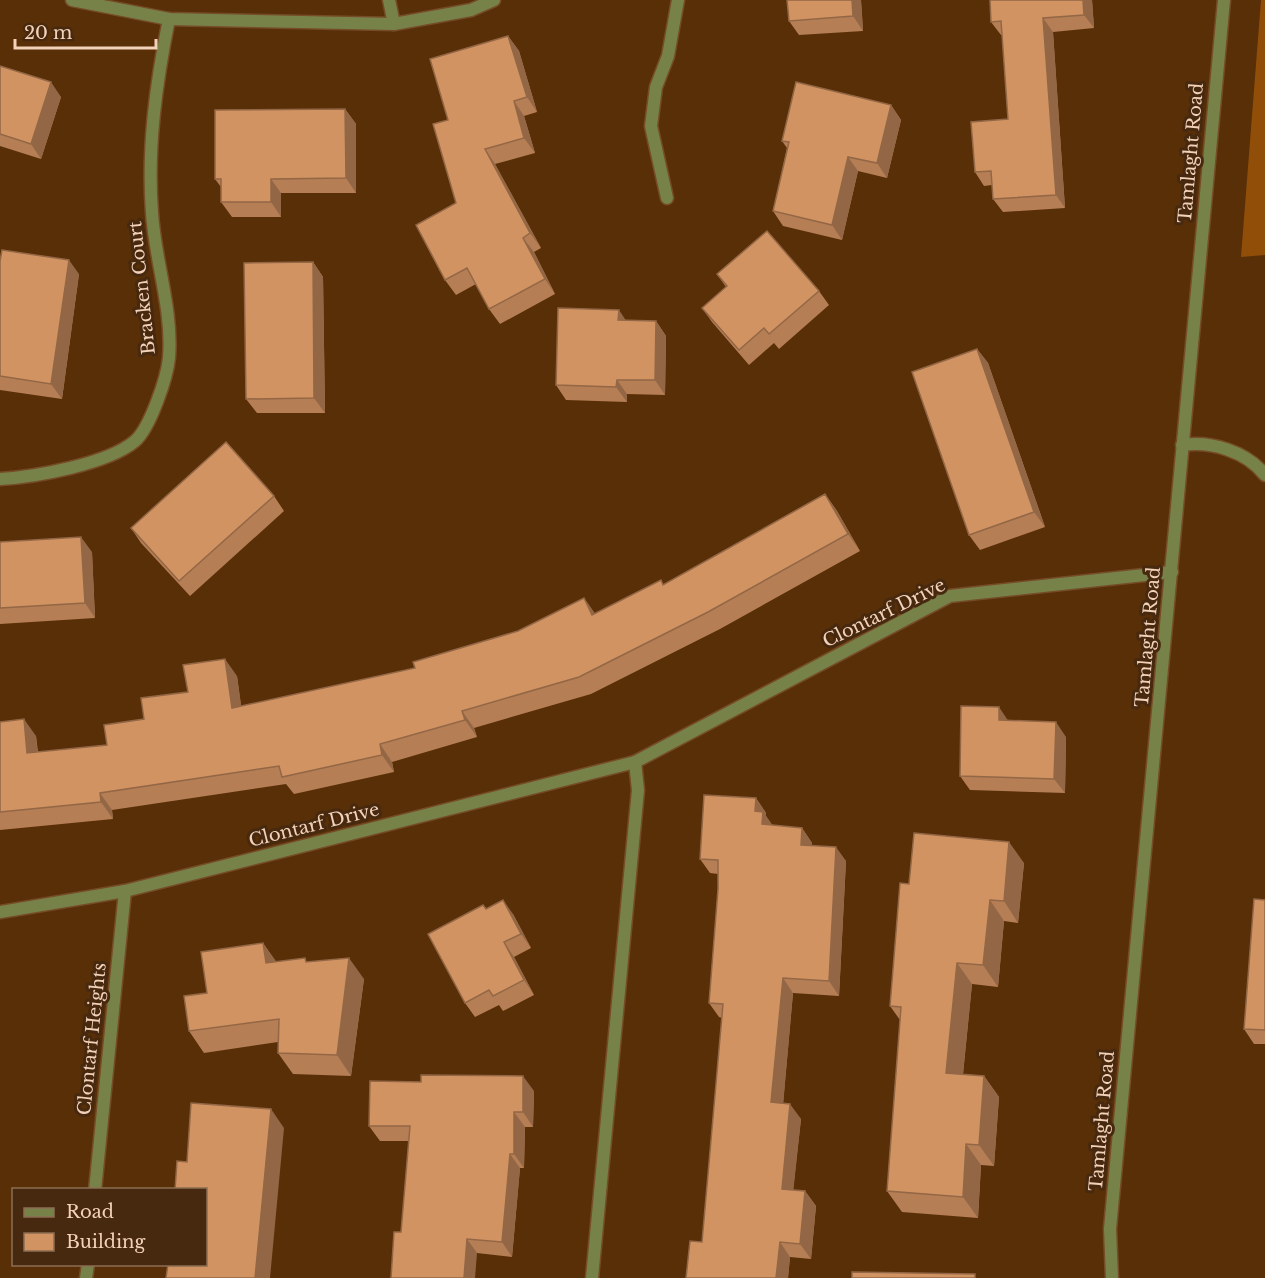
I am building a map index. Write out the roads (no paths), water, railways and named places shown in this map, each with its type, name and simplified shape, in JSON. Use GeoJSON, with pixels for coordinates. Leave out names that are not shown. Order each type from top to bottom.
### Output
{"type":"FeatureCollection","features":[{"type":"Feature","properties":{"kind":"street"},"geometry":{"type":"LineString","coordinates":[[72,0],[169,19],[394,24],[471,9],[494,0]]}},
{"type":"Feature","properties":{"kind":"street"},"geometry":{"type":"LineString","coordinates":[[389,0],[394,24]]}},
{"type":"Feature","properties":{"kind":"street"},"geometry":{"type":"LineString","coordinates":[[667,198],[651,126],[656,87],[668,56],[678,0]]}},
{"type":"Feature","properties":{"kind":"street","name":"Tamlaght Road"},"geometry":{"type":"LineString","coordinates":[[1112,1278],[1110,1229],[1224,0]]}},
{"type":"Feature","properties":{"kind":"street","name":"Bracken Court"},"geometry":{"type":"LineString","coordinates":[[0,478],[33,477],[105,457],[135,441],[157,405],[169,358],[166,311],[152,214],[152,129],[169,19]]}},
{"type":"Feature","properties":{"kind":"street"},"geometry":{"type":"LineString","coordinates":[[1182,444],[1201,442],[1235,452],[1265,475]]}},
{"type":"Feature","properties":{"kind":"street","name":"Clontarf Drive"},"geometry":{"type":"LineString","coordinates":[[0,912],[125,891],[635,762],[950,596],[1172,572]]}},
{"type":"Feature","properties":{"kind":"street"},"geometry":{"type":"LineString","coordinates":[[592,1278],[638,790],[635,762]]}},
{"type":"Feature","properties":{"kind":"street","name":"Clontarf Heights"},"geometry":{"type":"LineString","coordinates":[[95,1188],[125,891]]}}]}
